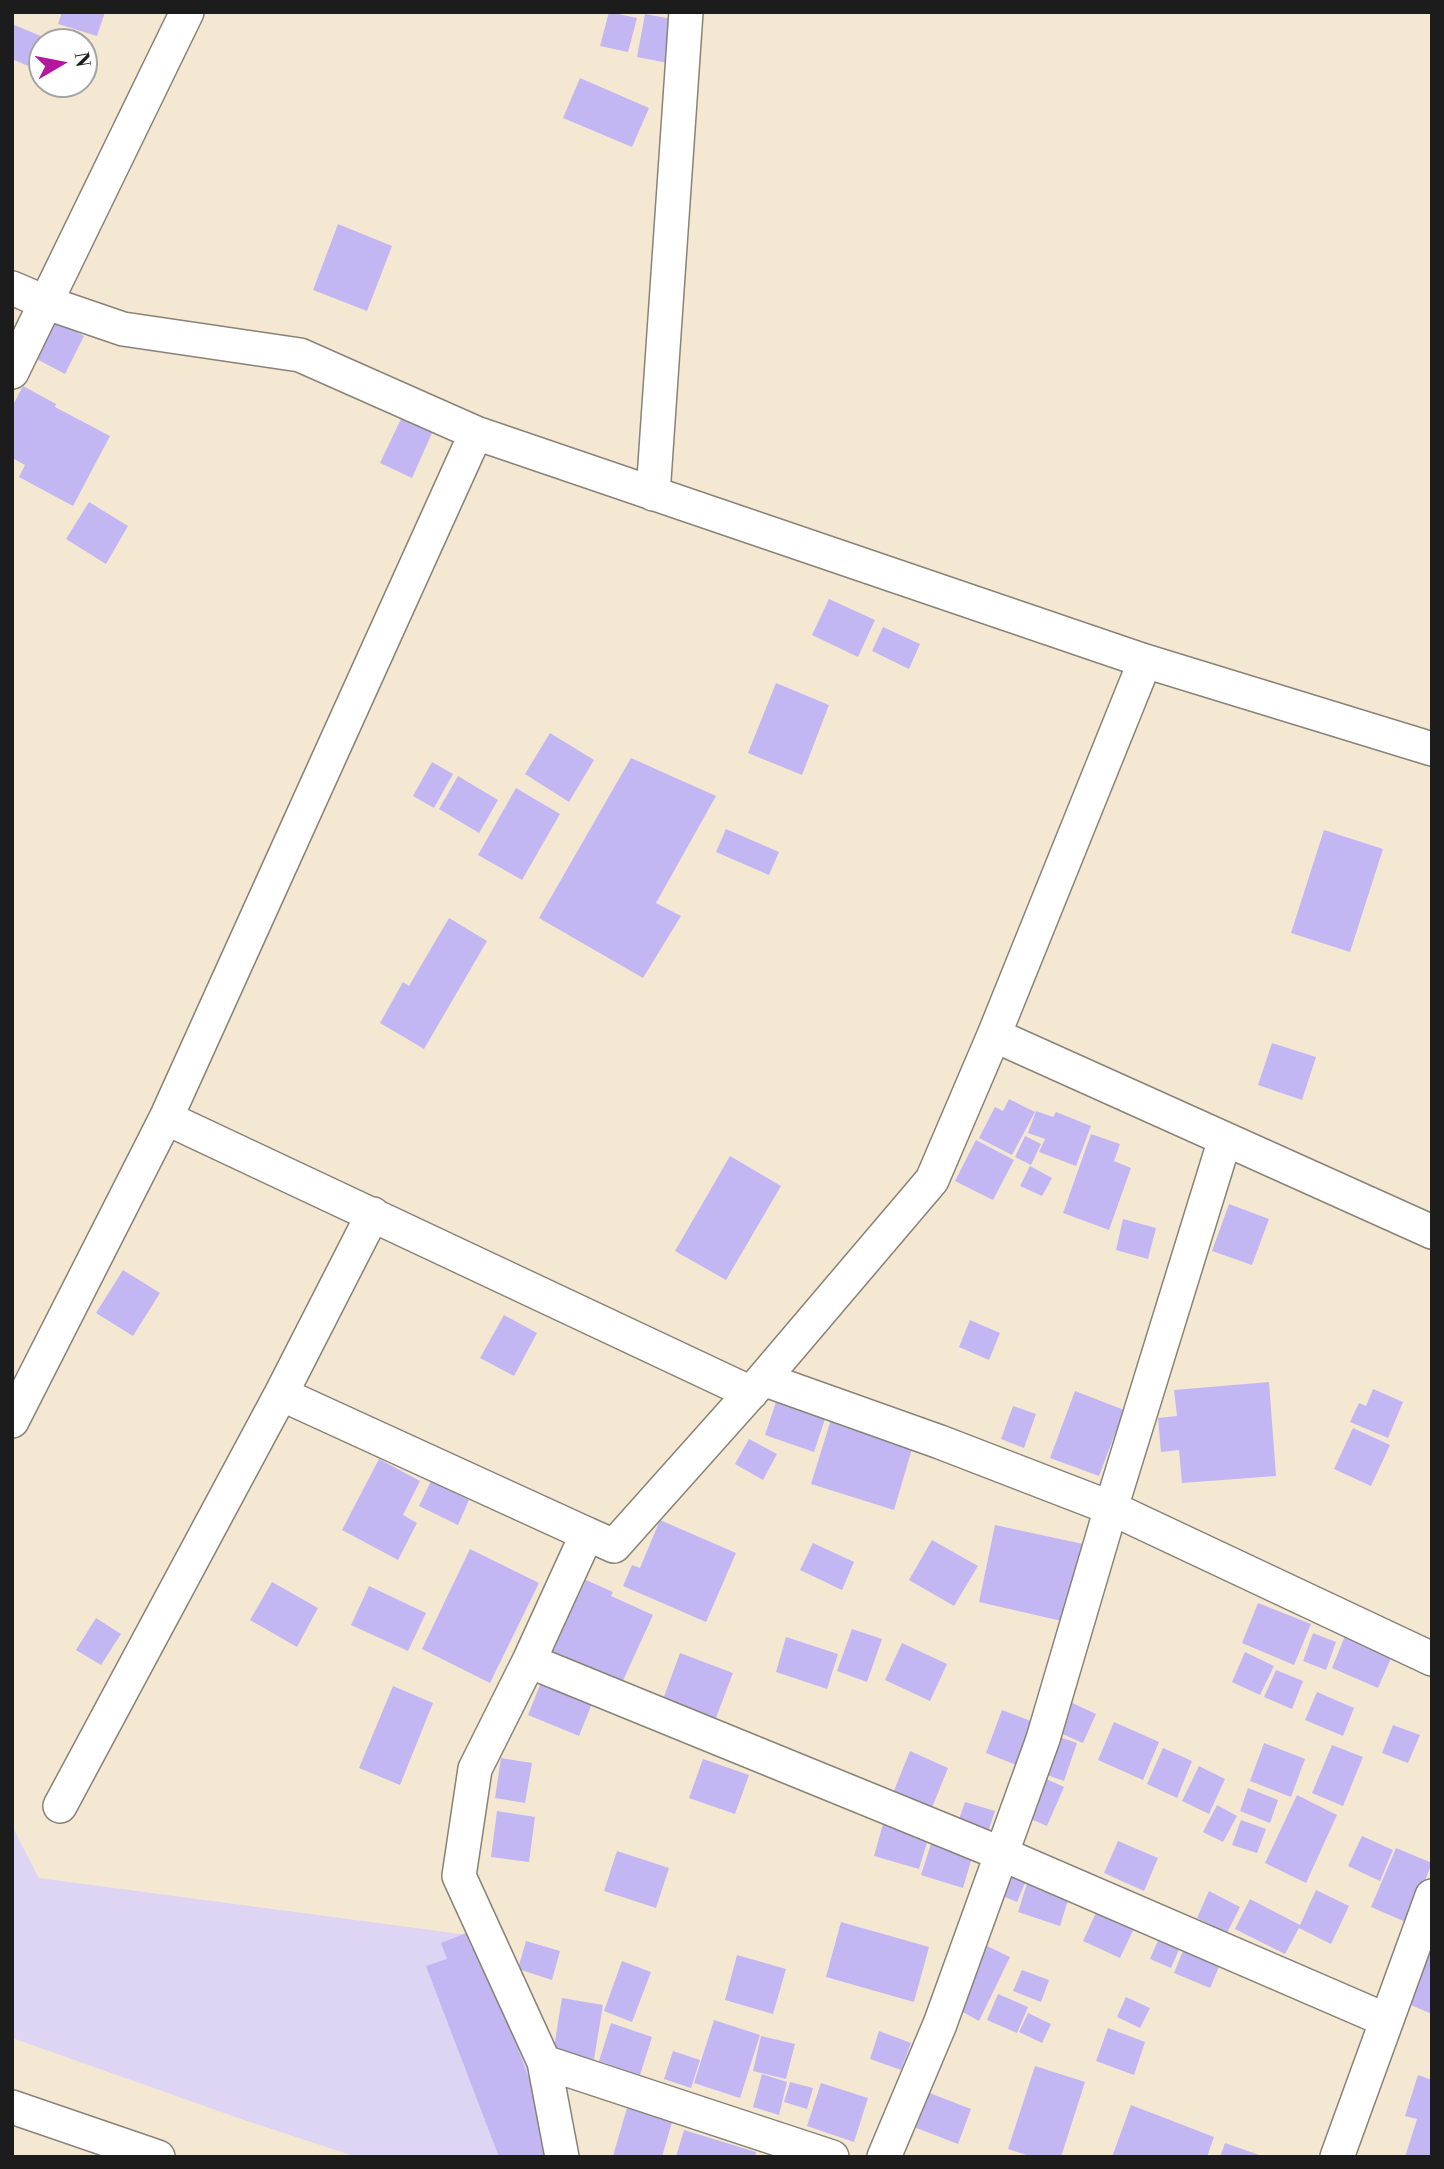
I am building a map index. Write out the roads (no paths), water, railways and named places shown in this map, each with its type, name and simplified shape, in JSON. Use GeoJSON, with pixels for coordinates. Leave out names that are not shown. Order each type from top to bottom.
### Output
{"type":"FeatureCollection","features":[{"type":"Feature","properties":{"kind":"street"},"geometry":{"type":"LineString","coordinates":[[12,372],[187,12]]}},
{"type":"Feature","properties":{"kind":"street"},"geometry":{"type":"LineString","coordinates":[[653,494],[685,12]]}},
{"type":"Feature","properties":{"kind":"street"},"geometry":{"type":"LineString","coordinates":[[12,288],[122,329],[300,355],[476,433],[1145,661],[1432,749]]}},
{"type":"Feature","properties":{"kind":"street"},"geometry":{"type":"LineString","coordinates":[[12,1421],[166,1118],[476,433]]}},
{"type":"Feature","properties":{"kind":"street"},"geometry":{"type":"LineString","coordinates":[[281,1394],[614,1546],[757,1386],[932,1180],[994,1035],[1145,661]]}},
{"type":"Feature","properties":{"kind":"street"},"geometry":{"type":"LineString","coordinates":[[994,1035],[1432,1232]]}},
{"type":"Feature","properties":{"kind":"street"},"geometry":{"type":"LineString","coordinates":[[166,1118],[757,1386],[940,1443],[1111,1508],[1432,1659]]}},
{"type":"Feature","properties":{"kind":"street"},"geometry":{"type":"LineString","coordinates":[[884,2157],[940,2024],[1043,1739],[1225,1139]]}},
{"type":"Feature","properties":{"kind":"street"},"geometry":{"type":"LineString","coordinates":[[60,1806],[281,1394],[373,1214]]}},
{"type":"Feature","properties":{"kind":"street"},"geometry":{"type":"LineString","coordinates":[[562,2157],[544,2062],[459,1877],[475,1769],[529,1661],[587,1534]]}},
{"type":"Feature","properties":{"kind":"street"},"geometry":{"type":"LineString","coordinates":[[529,1661],[1002,1854],[1386,2020]]}},
{"type":"Feature","properties":{"kind":"street"},"geometry":{"type":"LineString","coordinates":[[1337,2157],[1432,1896]]}},
{"type":"Feature","properties":{"kind":"street"},"geometry":{"type":"LineString","coordinates":[[544,2062],[832,2157]]}},
{"type":"Feature","properties":{"kind":"street"},"geometry":{"type":"LineString","coordinates":[[12,2106],[158,2157]]}}]}
